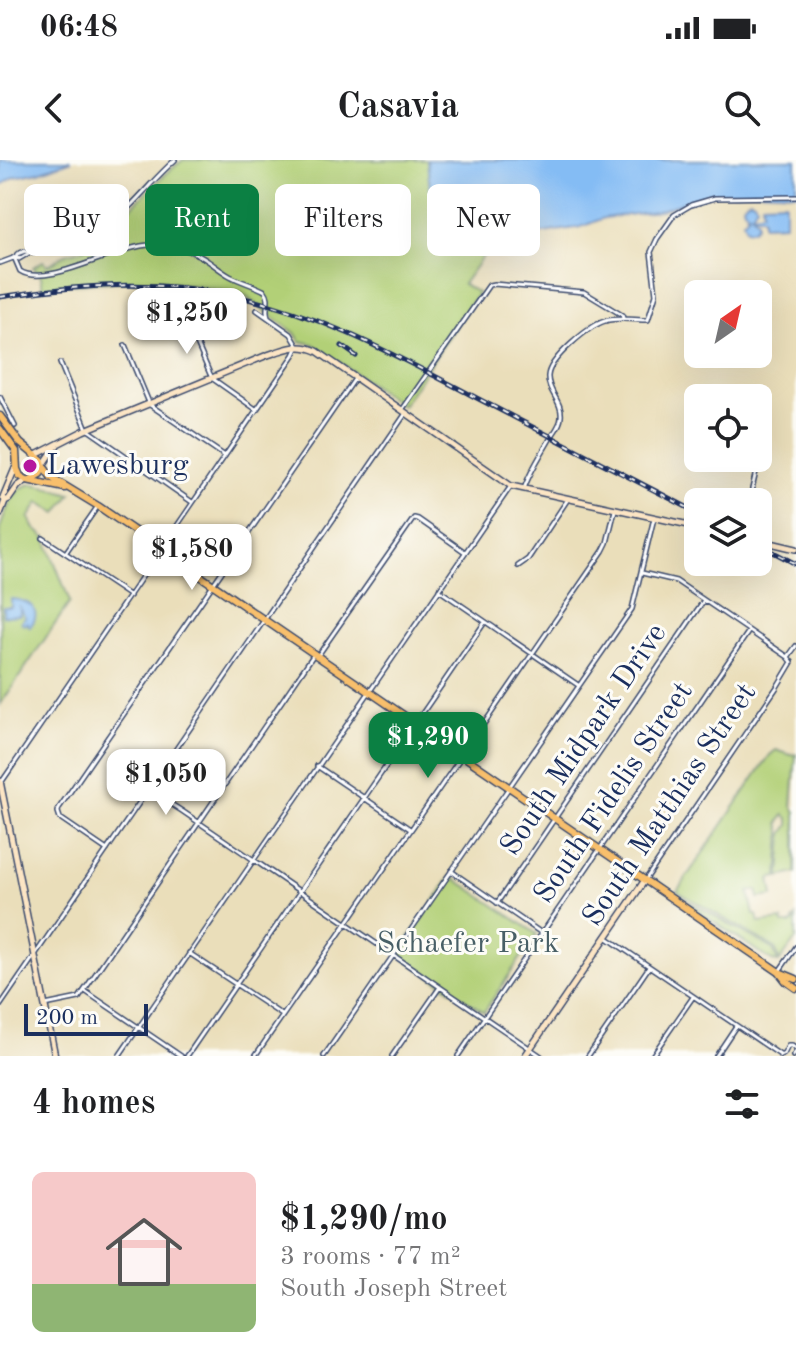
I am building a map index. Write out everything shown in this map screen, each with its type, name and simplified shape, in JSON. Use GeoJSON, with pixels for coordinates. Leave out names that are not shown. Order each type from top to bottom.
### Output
{"type":"FeatureCollection","features":[{"type":"Feature","properties":{"kind":"main road"},"geometry":{"type":"LineString","coordinates":[[2,507],[3,497],[23,455],[35,454],[87,429],[265,356],[298,346],[317,351],[511,486],[684,524]]}},
{"type":"Feature","properties":{"kind":"main road"},"geometry":{"type":"LineString","coordinates":[[0,416],[16,439],[40,458],[52,478],[98,506],[779,972],[796,979]]}},
{"type":"Feature","properties":{"kind":"main road"},"geometry":{"type":"LineString","coordinates":[[0,429],[14,447],[20,476],[69,488]]}},
{"type":"Feature","properties":{"kind":"main road"},"geometry":{"type":"LineString","coordinates":[[2,507],[17,487],[38,476],[57,445]]}},
{"type":"Feature","properties":{"kind":"main road"},"geometry":{"type":"LineString","coordinates":[[772,544],[796,549]]}},
{"type":"Feature","properties":{"kind":"main road"},"geometry":{"type":"LineString","coordinates":[[0,783],[55,1056]]}},
{"type":"Feature","properties":{"kind":"main road","name":"South Matthias Street"},"geometry":{"type":"LineString","coordinates":[[525,1056],[645,880]]}},
{"type":"Feature","properties":{"kind":"main road"},"geometry":{"type":"LineString","coordinates":[[779,972],[796,988]]}},
{"type":"Feature","properties":{"kind":"street"},"geometry":{"type":"LineString","coordinates":[[0,263],[15,257],[19,259],[29,253],[72,245],[99,233],[134,203],[160,172],[175,160]]}},
{"type":"Feature","properties":{"kind":"street"},"geometry":{"type":"LineString","coordinates":[[524,489],[561,419],[548,380],[552,365],[591,328],[607,321],[648,320],[656,294],[651,252],[674,215],[691,205],[715,198],[796,197]]}},
{"type":"Feature","properties":{"kind":"street"},"geometry":{"type":"LineString","coordinates":[[15,257],[20,271],[32,276],[59,272],[150,244],[187,250],[230,276],[265,291],[269,301],[268,318]]}},
{"type":"Feature","properties":{"kind":"street"},"geometry":{"type":"LineString","coordinates":[[0,1006],[265,620],[489,285],[584,292],[624,319]]}},
{"type":"Feature","properties":{"kind":"street"},"geometry":{"type":"LineString","coordinates":[[0,783],[291,361],[298,346],[291,334],[257,310]]}},
{"type":"Feature","properties":{"kind":"street"},"geometry":{"type":"LineString","coordinates":[[186,318],[213,379],[257,410]]}},
{"type":"Feature","properties":{"kind":"street"},"geometry":{"type":"LineString","coordinates":[[125,345],[150,405],[225,457]]}},
{"type":"Feature","properties":{"kind":"street"},"geometry":{"type":"LineString","coordinates":[[60,363],[87,429],[193,503]]}},
{"type":"Feature","properties":{"kind":"street"},"geometry":{"type":"LineString","coordinates":[[107,850],[60,818],[59,808],[356,378]]}},
{"type":"Feature","properties":{"kind":"street"},"geometry":{"type":"LineString","coordinates":[[0,397],[15,426]]}},
{"type":"Feature","properties":{"kind":"street"},"geometry":{"type":"LineString","coordinates":[[119,1056],[511,486]]}},
{"type":"Feature","properties":{"kind":"street"},"geometry":{"type":"LineString","coordinates":[[518,566],[528,559],[568,499]]}},
{"type":"Feature","properties":{"kind":"street"},"geometry":{"type":"LineString","coordinates":[[66,553],[98,506]]}},
{"type":"Feature","properties":{"kind":"street"},"geometry":{"type":"LineString","coordinates":[[255,1056],[603,551],[615,510]]}},
{"type":"Feature","properties":{"kind":"street"},"geometry":{"type":"LineString","coordinates":[[45,1005],[77,999],[85,991],[412,520],[415,518],[465,552]]}},
{"type":"Feature","properties":{"kind":"street"},"geometry":{"type":"LineString","coordinates":[[324,1056],[632,609],[654,518]]}},
{"type":"Feature","properties":{"kind":"street"},"geometry":{"type":"LineString","coordinates":[[43,538],[130,596]]}},
{"type":"Feature","properties":{"kind":"street"},"geometry":{"type":"LineString","coordinates":[[642,573],[676,581],[788,657]]}},
{"type":"Feature","properties":{"kind":"street"},"geometry":{"type":"LineString","coordinates":[[439,590],[579,686]]}},
{"type":"Feature","properties":{"kind":"street","name":"South Midpark Drive"},"geometry":{"type":"LineString","coordinates":[[497,903],[704,600]]}},
{"type":"Feature","properties":{"kind":"street"},"geometry":{"type":"LineString","coordinates":[[187,1056],[485,622]]}},
{"type":"Feature","properties":{"kind":"street","name":"South Fidelis Street"},"geometry":{"type":"LineString","coordinates":[[458,1056],[749,631]]}},
{"type":"Feature","properties":{"kind":"street","name":"South Matthias Street"},"geometry":{"type":"LineString","coordinates":[[645,880],[777,687],[792,662],[788,657],[796,646]]}},
{"type":"Feature","properties":{"kind":"street"},"geometry":{"type":"LineString","coordinates":[[317,766],[411,829]]}},
{"type":"Feature","properties":{"kind":"street"},"geometry":{"type":"LineString","coordinates":[[149,790],[541,1056]]}},
{"type":"Feature","properties":{"kind":"street"},"geometry":{"type":"LineString","coordinates":[[451,871],[543,934]]}},
{"type":"Feature","properties":{"kind":"street"},"geometry":{"type":"LineString","coordinates":[[606,937],[736,1026],[788,1054]]}},
{"type":"Feature","properties":{"kind":"street"},"geometry":{"type":"LineString","coordinates":[[779,972],[796,947]]}},
{"type":"Feature","properties":{"kind":"street"},"geometry":{"type":"LineString","coordinates":[[189,953],[283,1016]]}},
{"type":"Feature","properties":{"kind":"street"},"geometry":{"type":"LineString","coordinates":[[588,1056],[649,967]]}},
{"type":"Feature","properties":{"kind":"street"},"geometry":{"type":"LineString","coordinates":[[392,1056],[440,987]]}},
{"type":"Feature","properties":{"kind":"street"},"geometry":{"type":"LineString","coordinates":[[85,991],[181,1056]]}},
{"type":"Feature","properties":{"kind":"street"},"geometry":{"type":"LineString","coordinates":[[0,995],[5,999]]}},
{"type":"Feature","properties":{"kind":"street"},"geometry":{"type":"LineString","coordinates":[[652,1056],[693,997]]}},
{"type":"Feature","properties":{"kind":"street"},"geometry":{"type":"LineString","coordinates":[[716,1056],[736,1026]]}},
{"type":"Feature","properties":{"kind":"green space"},"geometry":{"type":"Polygon","coordinates":[[[183,160],[427,160],[430,184],[427,184],[427,256],[483,256],[463,284],[478,293],[402,406],[313,344],[300,341],[295,333],[243,295],[178,284],[135,281],[43,288],[41,276],[33,267],[43,261],[47,265],[62,256],[129,256],[129,209],[145,194],[145,256],[259,256],[259,184],[155,184],[183,160]]]}},
{"type":"Feature","properties":{"kind":"green space"},"geometry":{"type":"Polygon","coordinates":[[[33,484],[71,494],[57,513],[39,502],[29,518],[35,529],[45,537],[70,602],[0,705],[0,528],[15,494],[33,484]]]}},
{"type":"Feature","properties":{"kind":"green space"},"geometry":{"type":"Polygon","coordinates":[[[776,750],[796,754],[792,806],[796,812],[796,873],[780,877],[783,834],[789,825],[789,819],[784,815],[779,823],[778,877],[770,879],[773,896],[759,898],[757,890],[749,892],[759,923],[782,920],[783,924],[791,924],[796,917],[796,939],[780,961],[775,948],[677,891],[776,750]]]}},
{"type":"Feature","properties":{"kind":"green space","name":"Schaefer Park"},"geometry":{"type":"Polygon","coordinates":[[[451,876],[537,934],[484,1012],[398,954],[451,876]]]}},
{"type":"Feature","properties":{"kind":"green space"},"geometry":{"type":"Polygon","coordinates":[[[655,880],[773,949],[778,962],[772,961],[655,880]]]}},
{"type":"Feature","properties":{"kind":"water"},"geometry":{"type":"Polygon","coordinates":[[[0,160],[72,160],[15,177],[0,186],[0,160]]]}},
{"type":"Feature","properties":{"kind":"water"},"geometry":{"type":"Polygon","coordinates":[[[427,160],[796,160],[796,193],[761,191],[709,194],[657,211],[604,218],[581,227],[540,234],[540,184],[430,184],[427,160]]]}},
{"type":"Feature","properties":{"kind":"water"},"geometry":{"type":"Polygon","coordinates":[[[750,199],[757,205],[752,214],[763,212],[762,203],[785,202],[785,224],[763,225],[763,217],[752,215],[757,225],[752,230],[746,229],[743,221],[749,214],[743,205],[750,199]]]}},
{"type":"Feature","properties":{"kind":"water"},"geometry":{"type":"Polygon","coordinates":[[[11,599],[23,601],[35,610],[30,627],[27,622],[25,625],[21,622],[25,617],[20,608],[20,615],[3,616],[3,607],[11,607],[11,599]]]}},
{"type":"Feature","properties":{"kind":"railway"},"geometry":{"type":"LineString","coordinates":[[0,297],[58,289],[144,285],[201,290],[262,302],[324,323],[383,350],[684,506]]}},
{"type":"Feature","properties":{"kind":"railway"},"geometry":{"type":"LineString","coordinates":[[342,346],[356,356]]}},
{"type":"Feature","properties":{"kind":"railway"},"geometry":{"type":"LineString","coordinates":[[772,551],[796,564]]}},
{"type":"Feature","properties":{"kind":"place","name":"Lawesburg"},"geometry":{"type":"Point","coordinates":[30,466]}}]}
